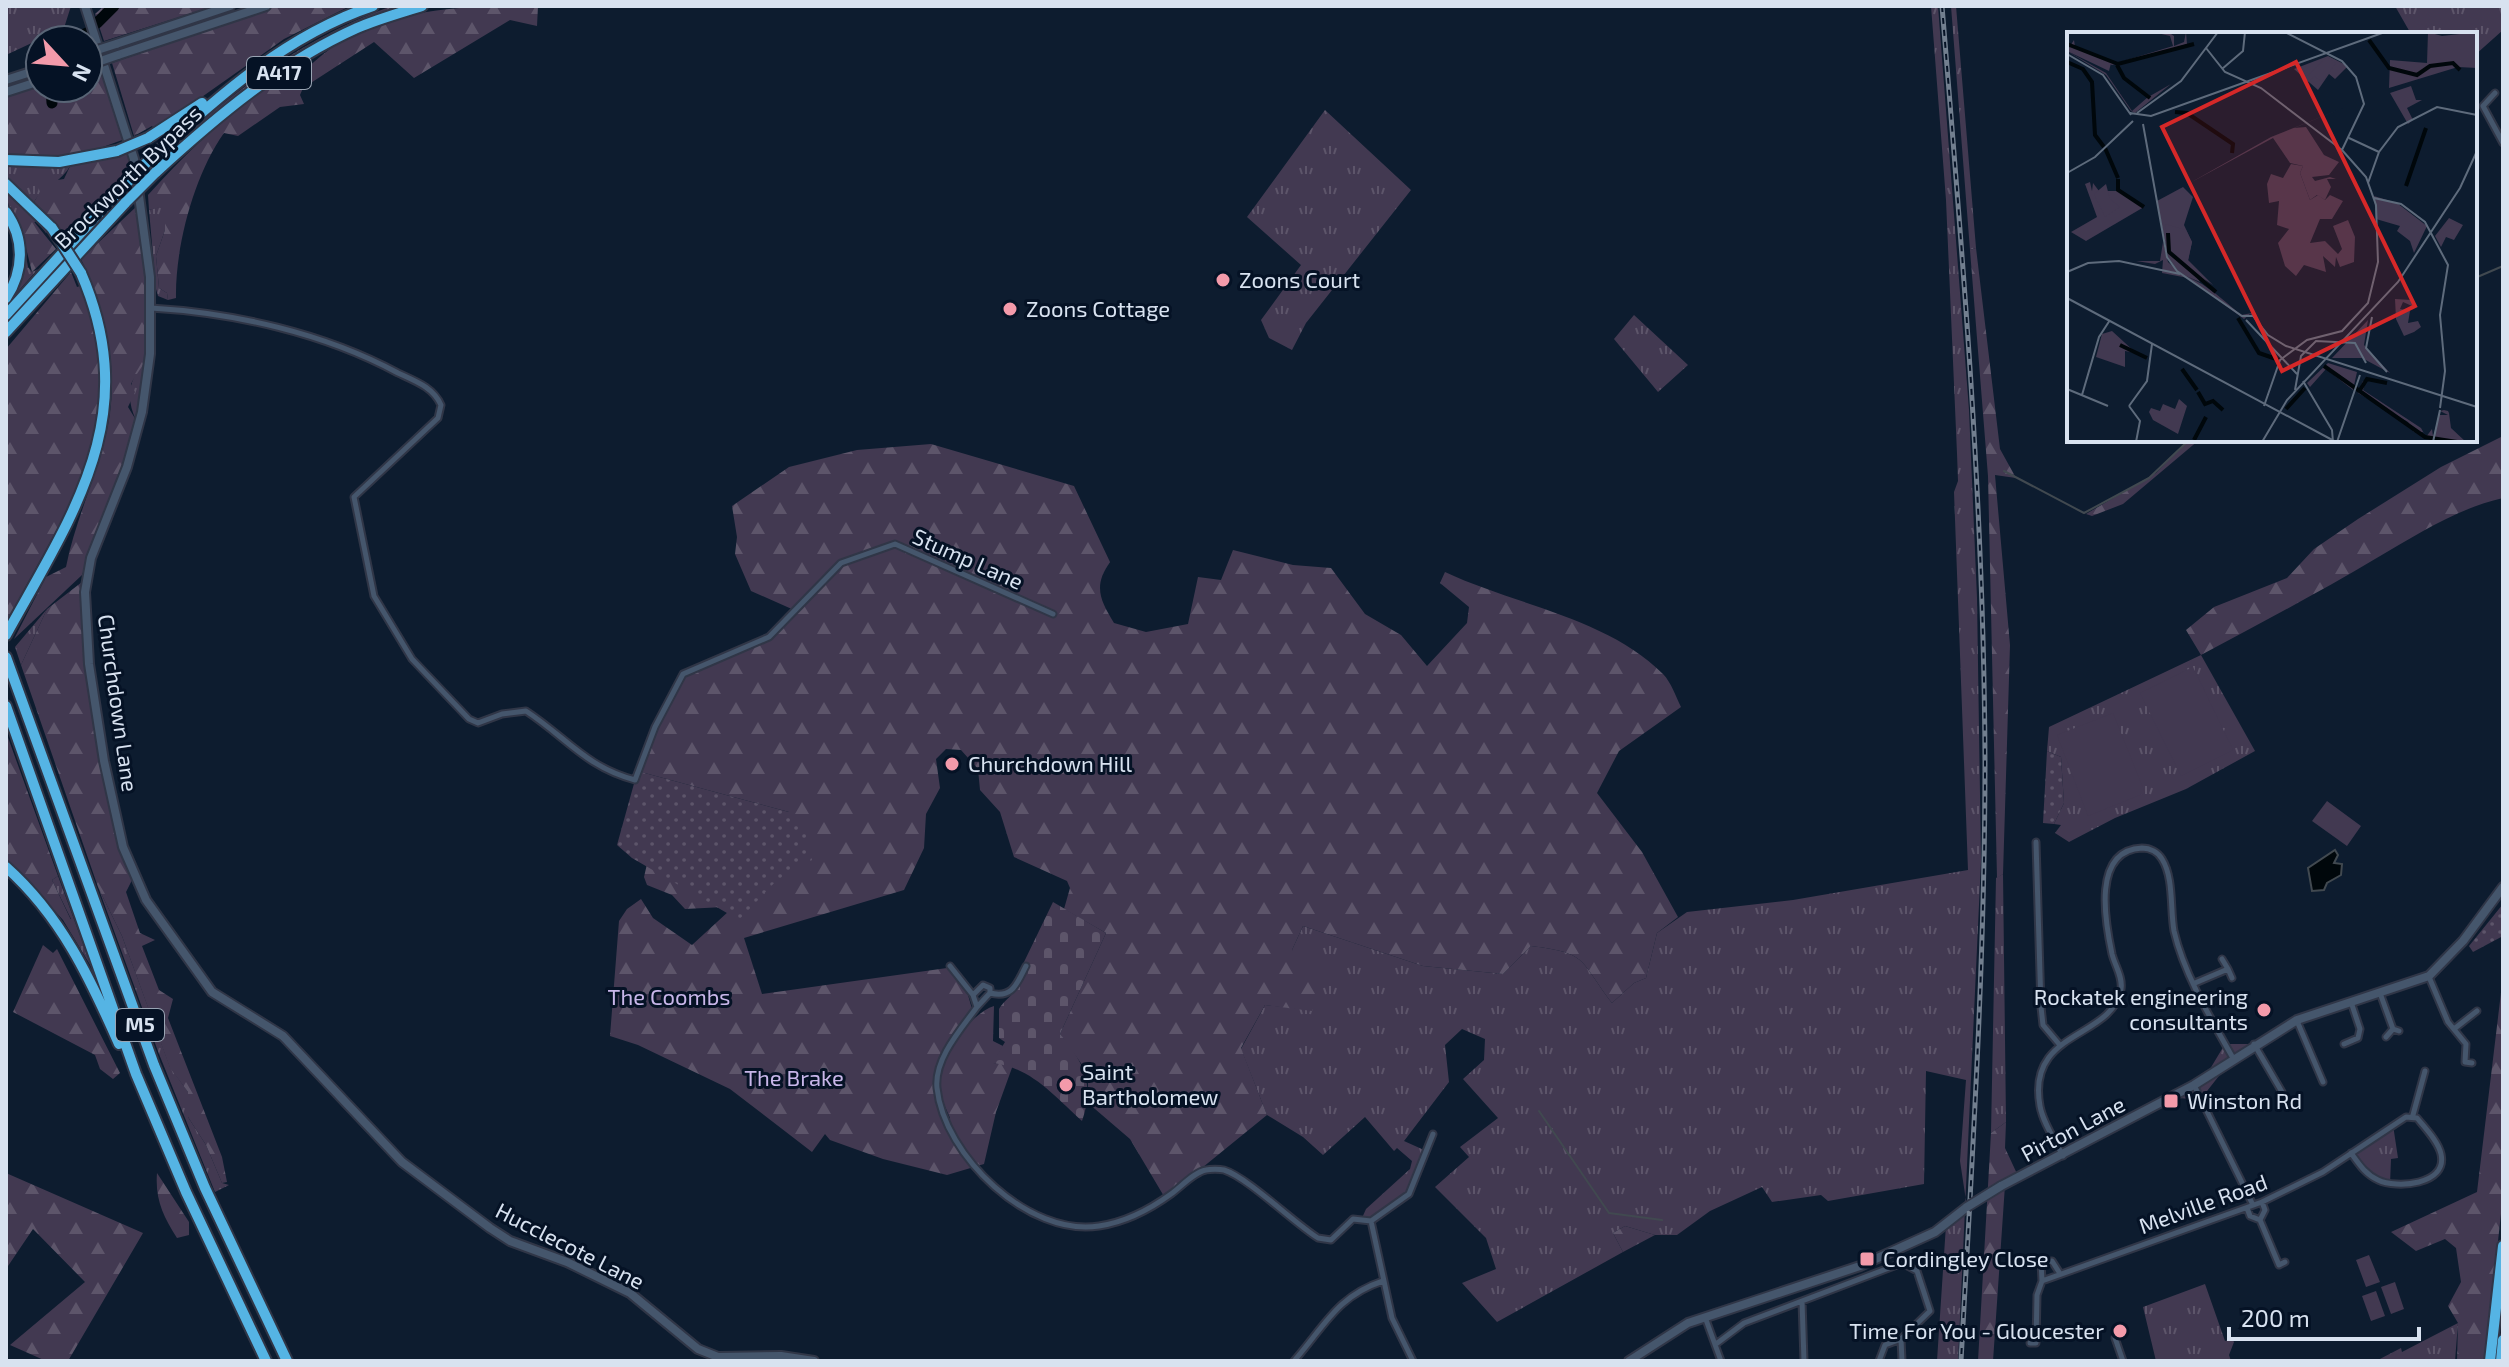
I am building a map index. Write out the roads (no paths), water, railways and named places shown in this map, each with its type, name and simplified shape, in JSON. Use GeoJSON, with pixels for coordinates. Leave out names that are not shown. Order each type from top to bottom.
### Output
{"type":"FeatureCollection","features":[{"type":"Feature","properties":{"kind":"highway","name":"Brockworth Bypass"},"geometry":{"type":"LineString","coordinates":[[6,315],[150,159],[245,76],[308,36],[373,6]]}},
{"type":"Feature","properties":{"kind":"highway","name":"Brockworth Bypass"},"geometry":{"type":"LineString","coordinates":[[6,332],[126,202],[218,117],[287,68],[357,29],[422,6]]}},
{"type":"Feature","properties":{"kind":"highway"},"geometry":{"type":"LineString","coordinates":[[6,160],[59,162],[117,151],[148,138],[245,76]]}},
{"type":"Feature","properties":{"kind":"highway"},"geometry":{"type":"LineString","coordinates":[[6,184],[52,228],[81,273],[95,308],[105,354],[105,407],[99,443],[77,502],[6,635]]}},
{"type":"Feature","properties":{"kind":"highway"},"geometry":{"type":"LineString","coordinates":[[6,212],[17,232],[20,257],[17,277],[6,298]]}},
{"type":"Feature","properties":{"kind":"highway"},"geometry":{"type":"LineString","coordinates":[[6,340],[52,281]]}},
{"type":"Feature","properties":{"kind":"highway","name":"M5"},"geometry":{"type":"LineString","coordinates":[[6,657],[154,1065],[205,1188],[287,1361]]}},
{"type":"Feature","properties":{"kind":"highway","name":"M5"},"geometry":{"type":"LineString","coordinates":[[6,706],[136,1074]]}},
{"type":"Feature","properties":{"kind":"highway","name":"M5"},"geometry":{"type":"LineString","coordinates":[[6,867],[36,896],[66,936],[136,1074],[193,1207],[266,1361]]}},
{"type":"Feature","properties":{"kind":"highway"},"geometry":{"type":"LineString","coordinates":[[2490,1361],[2503,1246]]}},
{"type":"Feature","properties":{"kind":"highway"},"geometry":{"type":"LineString","coordinates":[[2501,1361],[2503,1340]]}},
{"type":"Feature","properties":{"kind":"street","name":"Churchdown Lane"},"geometry":{"type":"LineString","coordinates":[[85,6],[134,159],[147,238],[151,308],[149,372],[142,412],[127,467],[91,558],[85,592],[89,664],[123,847],[146,900],[202,980],[224,1002],[283,1036],[370,1132]]}},
{"type":"Feature","properties":{"kind":"street"},"geometry":{"type":"LineString","coordinates":[[104,48],[230,6]]}},
{"type":"Feature","properties":{"kind":"street"},"geometry":{"type":"LineString","coordinates":[[104,60],[266,6]]}},
{"type":"Feature","properties":{"kind":"street"},"geometry":{"type":"LineString","coordinates":[[2495,93],[2483,106],[2484,113],[2503,143]]}},
{"type":"Feature","properties":{"kind":"street","name":"Stump Lane"},"geometry":{"type":"LineString","coordinates":[[151,308],[209,313],[362,353],[430,389],[442,411],[438,418],[421,437],[358,492],[354,502],[374,596],[412,659],[474,723],[514,711],[526,711],[576,754],[608,773],[635,780],[655,727],[683,674],[769,637],[841,563],[895,544],[1053,614]]}},
{"type":"Feature","properties":{"kind":"street"},"geometry":{"type":"LineString","coordinates":[[2036,842],[2042,1016],[2049,1036],[2059,1044]]}},
{"type":"Feature","properties":{"kind":"street"},"geometry":{"type":"LineString","coordinates":[[2063,1156],[2040,1105],[2041,1077],[2059,1044],[2099,1021],[2118,999],[2121,986],[2112,955],[2105,877],[2110,863],[2123,854],[2140,848],[2152,849],[2161,857],[2167,869],[2174,931],[2195,983],[2233,1058]]}},
{"type":"Feature","properties":{"kind":"street","name":"Pirton Lane"},"geometry":{"type":"LineString","coordinates":[[1629,1361],[1671,1332],[1704,1317],[1860,1266],[1935,1232],[2001,1186],[2194,1085],[2254,1044],[2297,1020],[2429,976],[2463,941],[2503,887]]}},
{"type":"Feature","properties":{"kind":"street"},"geometry":{"type":"LineString","coordinates":[[2222,959],[2232,978]]}},
{"type":"Feature","properties":{"kind":"street"},"geometry":{"type":"LineString","coordinates":[[950,966],[973,995],[977,1007]]}},
{"type":"Feature","properties":{"kind":"street"},"geometry":{"type":"LineString","coordinates":[[973,995],[983,985],[990,993],[1001,996],[1014,990],[1026,966]]}},
{"type":"Feature","properties":{"kind":"street"},"geometry":{"type":"LineString","coordinates":[[2195,983],[2228,969]]}},
{"type":"Feature","properties":{"kind":"street"},"geometry":{"type":"LineString","coordinates":[[2429,976],[2454,1029],[2466,1044],[2465,1062]]}},
{"type":"Feature","properties":{"kind":"street"},"geometry":{"type":"LineString","coordinates":[[990,993],[948,1051],[936,1086],[947,1125],[969,1162],[1016,1206],[1048,1219],[1096,1227],[1133,1218],[1204,1170],[1215,1170],[1225,1171],[1318,1238],[1331,1240],[1353,1219],[1371,1221],[1409,1194],[1433,1134]]}},
{"type":"Feature","properties":{"kind":"street"},"geometry":{"type":"LineString","coordinates":[[2380,993],[2396,1030],[2386,1037]]}},
{"type":"Feature","properties":{"kind":"street"},"geometry":{"type":"LineString","coordinates":[[2344,1044],[2358,1038],[2360,1029],[2351,1001]]}},
{"type":"Feature","properties":{"kind":"street"},"geometry":{"type":"LineString","coordinates":[[2454,1029],[2477,1011]]}},
{"type":"Feature","properties":{"kind":"street"},"geometry":{"type":"LineString","coordinates":[[2297,1020],[2323,1082]]}},
{"type":"Feature","properties":{"kind":"street"},"geometry":{"type":"LineString","coordinates":[[2254,1044],[2282,1092]]}},
{"type":"Feature","properties":{"kind":"street"},"geometry":{"type":"LineString","coordinates":[[2351,1153],[2363,1170],[2378,1180],[2402,1185],[2426,1179],[2438,1170],[2442,1159],[2440,1149],[2413,1115],[2425,1071]]}},
{"type":"Feature","properties":{"kind":"street"},"geometry":{"type":"LineString","coordinates":[[2194,1085],[2250,1206],[2250,1216],[2260,1220],[2279,1265]]}},
{"type":"Feature","properties":{"kind":"street","name":"Melville Road"},"geometry":{"type":"LineString","coordinates":[[2059,1272],[2052,1261],[2041,1262],[2042,1281],[2059,1272],[2262,1202],[2413,1115]]}},
{"type":"Feature","properties":{"kind":"street","name":"Hucclecote Lane"},"geometry":{"type":"LineString","coordinates":[[370,1132],[402,1162],[490,1228],[510,1241],[567,1262],[630,1293],[698,1349],[718,1357],[781,1356],[814,1361]]}},
{"type":"Feature","properties":{"kind":"street"},"geometry":{"type":"LineString","coordinates":[[2260,1220],[2265,1210],[2262,1202]]}},
{"type":"Feature","properties":{"kind":"street"},"geometry":{"type":"LineString","coordinates":[[1371,1221],[1392,1318],[1413,1361]]}},
{"type":"Feature","properties":{"kind":"street"},"geometry":{"type":"LineString","coordinates":[[1716,1344],[1744,1323],[1890,1265],[1911,1266],[1917,1271],[1930,1311],[1901,1339],[1885,1345],[1879,1361]]}},
{"type":"Feature","properties":{"kind":"street"},"geometry":{"type":"LineString","coordinates":[[1294,1361],[1336,1307],[1369,1286],[1383,1281]]}},
{"type":"Feature","properties":{"kind":"street"},"geometry":{"type":"LineString","coordinates":[[2030,1343],[2036,1343],[2037,1295],[2042,1281]]}},
{"type":"Feature","properties":{"kind":"street"},"geometry":{"type":"LineString","coordinates":[[1802,1301],[1804,1361]]}},
{"type":"Feature","properties":{"kind":"street"},"geometry":{"type":"LineString","coordinates":[[1704,1317],[1721,1361]]}},
{"type":"Feature","properties":{"kind":"street"},"geometry":{"type":"LineString","coordinates":[[2115,1338],[2123,1361]]}},
{"type":"Feature","properties":{"kind":"street"},"geometry":{"type":"LineString","coordinates":[[1901,1339],[1902,1361]]}},
{"type":"Feature","properties":{"kind":"waterway"},"geometry":{"type":"LineString","coordinates":[[97,23],[114,6]]}},
{"type":"Feature","properties":{"kind":"waterway"},"geometry":{"type":"LineString","coordinates":[[2477,277],[2503,266]]}},
{"type":"Feature","properties":{"kind":"waterway"},"geometry":{"type":"LineString","coordinates":[[2004,471],[2084,513],[2149,478],[2187,442]]}},
{"type":"Feature","properties":{"kind":"waterway"},"geometry":{"type":"LineString","coordinates":[[1539,1111],[1609,1213],[1662,1220]]}},
{"type":"Feature","properties":{"kind":"railway"},"geometry":{"type":"LineString","coordinates":[[1942,6],[1971,384],[1984,667],[1983,911],[1961,1361]]}},
{"type":"Feature","properties":{"kind":"place","name":"Zoons Court"},"geometry":{"type":"Point","coordinates":[1223,280]}},
{"type":"Feature","properties":{"kind":"place","name":"Zoons Cottage"},"geometry":{"type":"Point","coordinates":[1010,309]}},
{"type":"Feature","properties":{"kind":"place","name":"Churchdown Hill"},"geometry":{"type":"Point","coordinates":[952,764]}},
{"type":"Feature","properties":{"kind":"place","name":"Rockatek engineering consultants"},"geometry":{"type":"Point","coordinates":[2264,1010]}},
{"type":"Feature","properties":{"kind":"place","name":"Saint Bartholomew"},"geometry":{"type":"Point","coordinates":[1066,1085]}},
{"type":"Feature","properties":{"kind":"place","name":"Winston Rd"},"geometry":{"type":"Point","coordinates":[2171,1101]}},
{"type":"Feature","properties":{"kind":"place","name":"Cordingley Close"},"geometry":{"type":"Point","coordinates":[1867,1259]}},
{"type":"Feature","properties":{"kind":"place","name":"Time For You - Gloucester"},"geometry":{"type":"Point","coordinates":[2120,1331]}},
{"type":"Feature","properties":{"kind":"park label","name":"The Coombs"},"geometry":{"type":"Point","coordinates":[669,997]}},
{"type":"Feature","properties":{"kind":"park label","name":"The Brake"},"geometry":{"type":"Point","coordinates":[794,1078]}}]}
